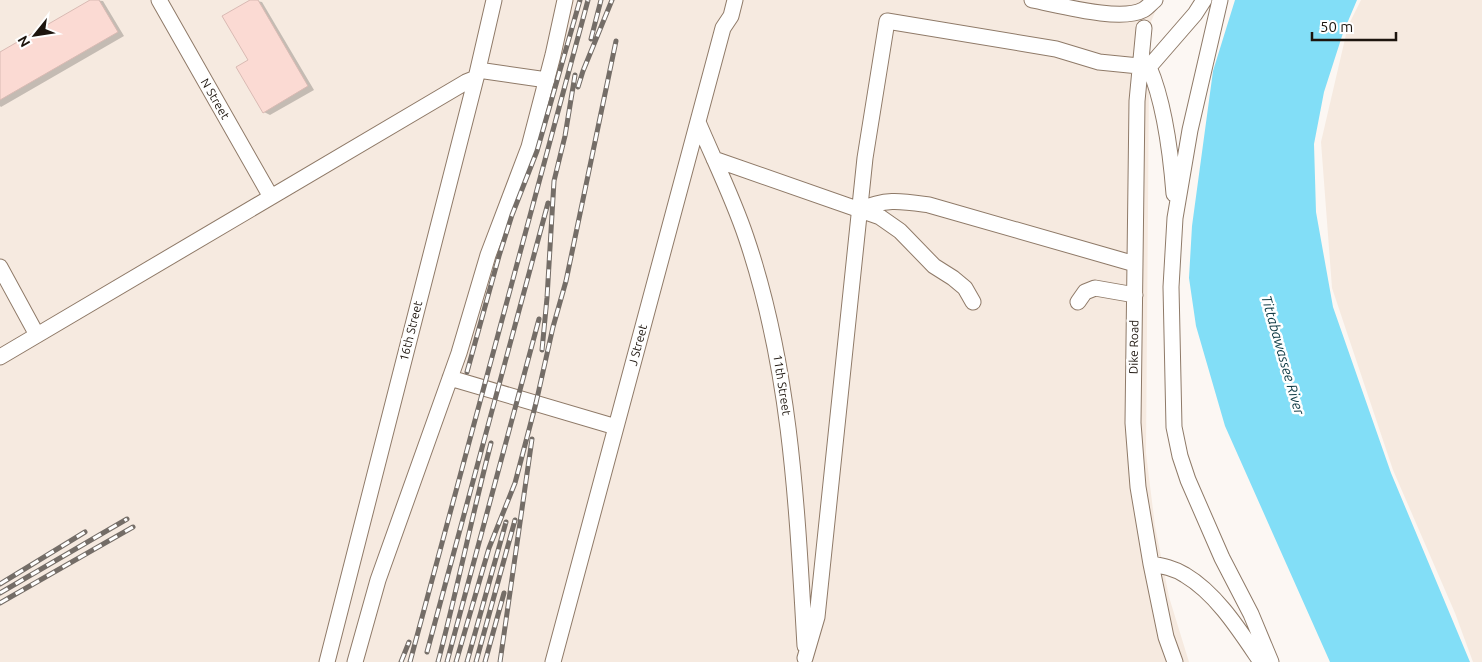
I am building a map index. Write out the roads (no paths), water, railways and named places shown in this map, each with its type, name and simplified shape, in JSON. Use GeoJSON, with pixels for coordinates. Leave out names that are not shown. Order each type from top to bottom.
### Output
{"type":"FeatureCollection","features":[{"type":"Feature","properties":{"kind":"lane","name":"N Street"},"geometry":{"type":"LineString","coordinates":[[159,0],[271,197]]}},
{"type":"Feature","properties":{"kind":"lane","name":"16th Street"},"geometry":{"type":"LineString","coordinates":[[327,662],[477,74],[494,0]]}},
{"type":"Feature","properties":{"kind":"lane"},"geometry":{"type":"LineString","coordinates":[[355,662],[378,580],[459,353],[488,254],[529,147],[547,80],[565,0]]}},
{"type":"Feature","properties":{"kind":"lane","name":"J Street"},"geometry":{"type":"LineString","coordinates":[[723,28],[721,15],[725,0]]}},
{"type":"Feature","properties":{"kind":"lane","name":"J Street"},"geometry":{"type":"LineString","coordinates":[[553,662],[723,28],[731,16],[735,0]]}},
{"type":"Feature","properties":{"kind":"lane"},"geometry":{"type":"LineString","coordinates":[[1032,0],[1116,15],[1131,14],[1144,10],[1155,0]]}},
{"type":"Feature","properties":{"kind":"lane"},"geometry":{"type":"LineString","coordinates":[[1144,66],[1195,14],[1204,0]]}},
{"type":"Feature","properties":{"kind":"lane"},"geometry":{"type":"LineString","coordinates":[[1220,0],[1190,130],[1175,218],[1172,287],[1174,426],[1180,456],[1215,543],[1242,594],[1271,662]]}},
{"type":"Feature","properties":{"kind":"lane"},"geometry":{"type":"LineString","coordinates":[[806,660],[817,617],[865,158],[887,20],[1056,49],[1099,62],[1144,66],[1156,83],[1170,158],[1175,218]]}},
{"type":"Feature","properties":{"kind":"lane","name":"Dike Road"},"geometry":{"type":"LineString","coordinates":[[1144,28],[1144,66],[1137,101],[1133,423],[1138,487],[1166,637],[1175,662]]}},
{"type":"Feature","properties":{"kind":"lane"},"geometry":{"type":"LineString","coordinates":[[0,357],[477,74],[547,80]]}},
{"type":"Feature","properties":{"kind":"lane","name":"11th Street"},"geometry":{"type":"LineString","coordinates":[[698,122],[746,237],[778,357],[790,435],[798,510],[806,660]]}},
{"type":"Feature","properties":{"kind":"lane"},"geometry":{"type":"LineString","coordinates":[[714,159],[880,217],[900,231],[934,266],[965,288],[973,302]]}},
{"type":"Feature","properties":{"kind":"lane"},"geometry":{"type":"LineString","coordinates":[[859,210],[876,202],[901,201],[929,205],[1135,264]]}},
{"type":"Feature","properties":{"kind":"lane"},"geometry":{"type":"LineString","coordinates":[[0,267],[37,335]]}},
{"type":"Feature","properties":{"kind":"lane"},"geometry":{"type":"LineString","coordinates":[[1078,302],[1085,292],[1096,288],[1135,295]]}},
{"type":"Feature","properties":{"kind":"lane"},"geometry":{"type":"LineString","coordinates":[[450,378],[616,427]]}},
{"type":"Feature","properties":{"kind":"lane"},"geometry":{"type":"LineString","coordinates":[[1152,564],[1168,567],[1184,574],[1197,583],[1230,619],[1261,662]]}},
{"type":"Feature","properties":{"kind":"water","name":"Tittabawassee River"},"geometry":{"type":"Polygon","coordinates":[[[1235,0],[1357,0],[1343,33],[1324,92],[1314,144],[1316,212],[1333,307],[1391,473],[1470,662],[1330,662],[1225,426],[1196,326],[1189,278],[1192,226],[1213,71],[1235,0]]]}},
{"type":"Feature","properties":{"kind":"railway"},"geometry":{"type":"LineString","coordinates":[[467,372],[499,256],[512,215],[537,151],[580,0]]}},
{"type":"Feature","properties":{"kind":"railway"},"geometry":{"type":"LineString","coordinates":[[410,662],[588,0]]}},
{"type":"Feature","properties":{"kind":"railway"},"geometry":{"type":"LineString","coordinates":[[591,39],[601,0]]}},
{"type":"Feature","properties":{"kind":"railway"},"geometry":{"type":"LineString","coordinates":[[578,87],[612,0]]}},
{"type":"Feature","properties":{"kind":"railway"},"geometry":{"type":"LineString","coordinates":[[456,662],[489,548],[515,483],[536,403],[553,327],[566,281],[616,41]]}},
{"type":"Feature","properties":{"kind":"railway"},"geometry":{"type":"LineString","coordinates":[[542,350],[554,181],[565,136],[575,75]]}},
{"type":"Feature","properties":{"kind":"railway"},"geometry":{"type":"LineString","coordinates":[[427,652],[548,203]]}},
{"type":"Feature","properties":{"kind":"railway"},"geometry":{"type":"LineString","coordinates":[[447,662],[539,319]]}},
{"type":"Feature","properties":{"kind":"railway"},"geometry":{"type":"LineString","coordinates":[[500,662],[532,439]]}},
{"type":"Feature","properties":{"kind":"railway"},"geometry":{"type":"LineString","coordinates":[[438,662],[491,443]]}},
{"type":"Feature","properties":{"kind":"railway"},"geometry":{"type":"LineString","coordinates":[[0,593],[127,519]]}},
{"type":"Feature","properties":{"kind":"railway"},"geometry":{"type":"LineString","coordinates":[[476,662],[515,520]]}},
{"type":"Feature","properties":{"kind":"railway"},"geometry":{"type":"LineString","coordinates":[[467,662],[506,522]]}},
{"type":"Feature","properties":{"kind":"railway"},"geometry":{"type":"LineString","coordinates":[[0,603],[133,527]]}},
{"type":"Feature","properties":{"kind":"railway"},"geometry":{"type":"LineString","coordinates":[[0,584],[85,532]]}},
{"type":"Feature","properties":{"kind":"railway"},"geometry":{"type":"LineString","coordinates":[[485,662],[504,593]]}},
{"type":"Feature","properties":{"kind":"railway"},"geometry":{"type":"LineString","coordinates":[[401,662],[409,642]]}}]}
